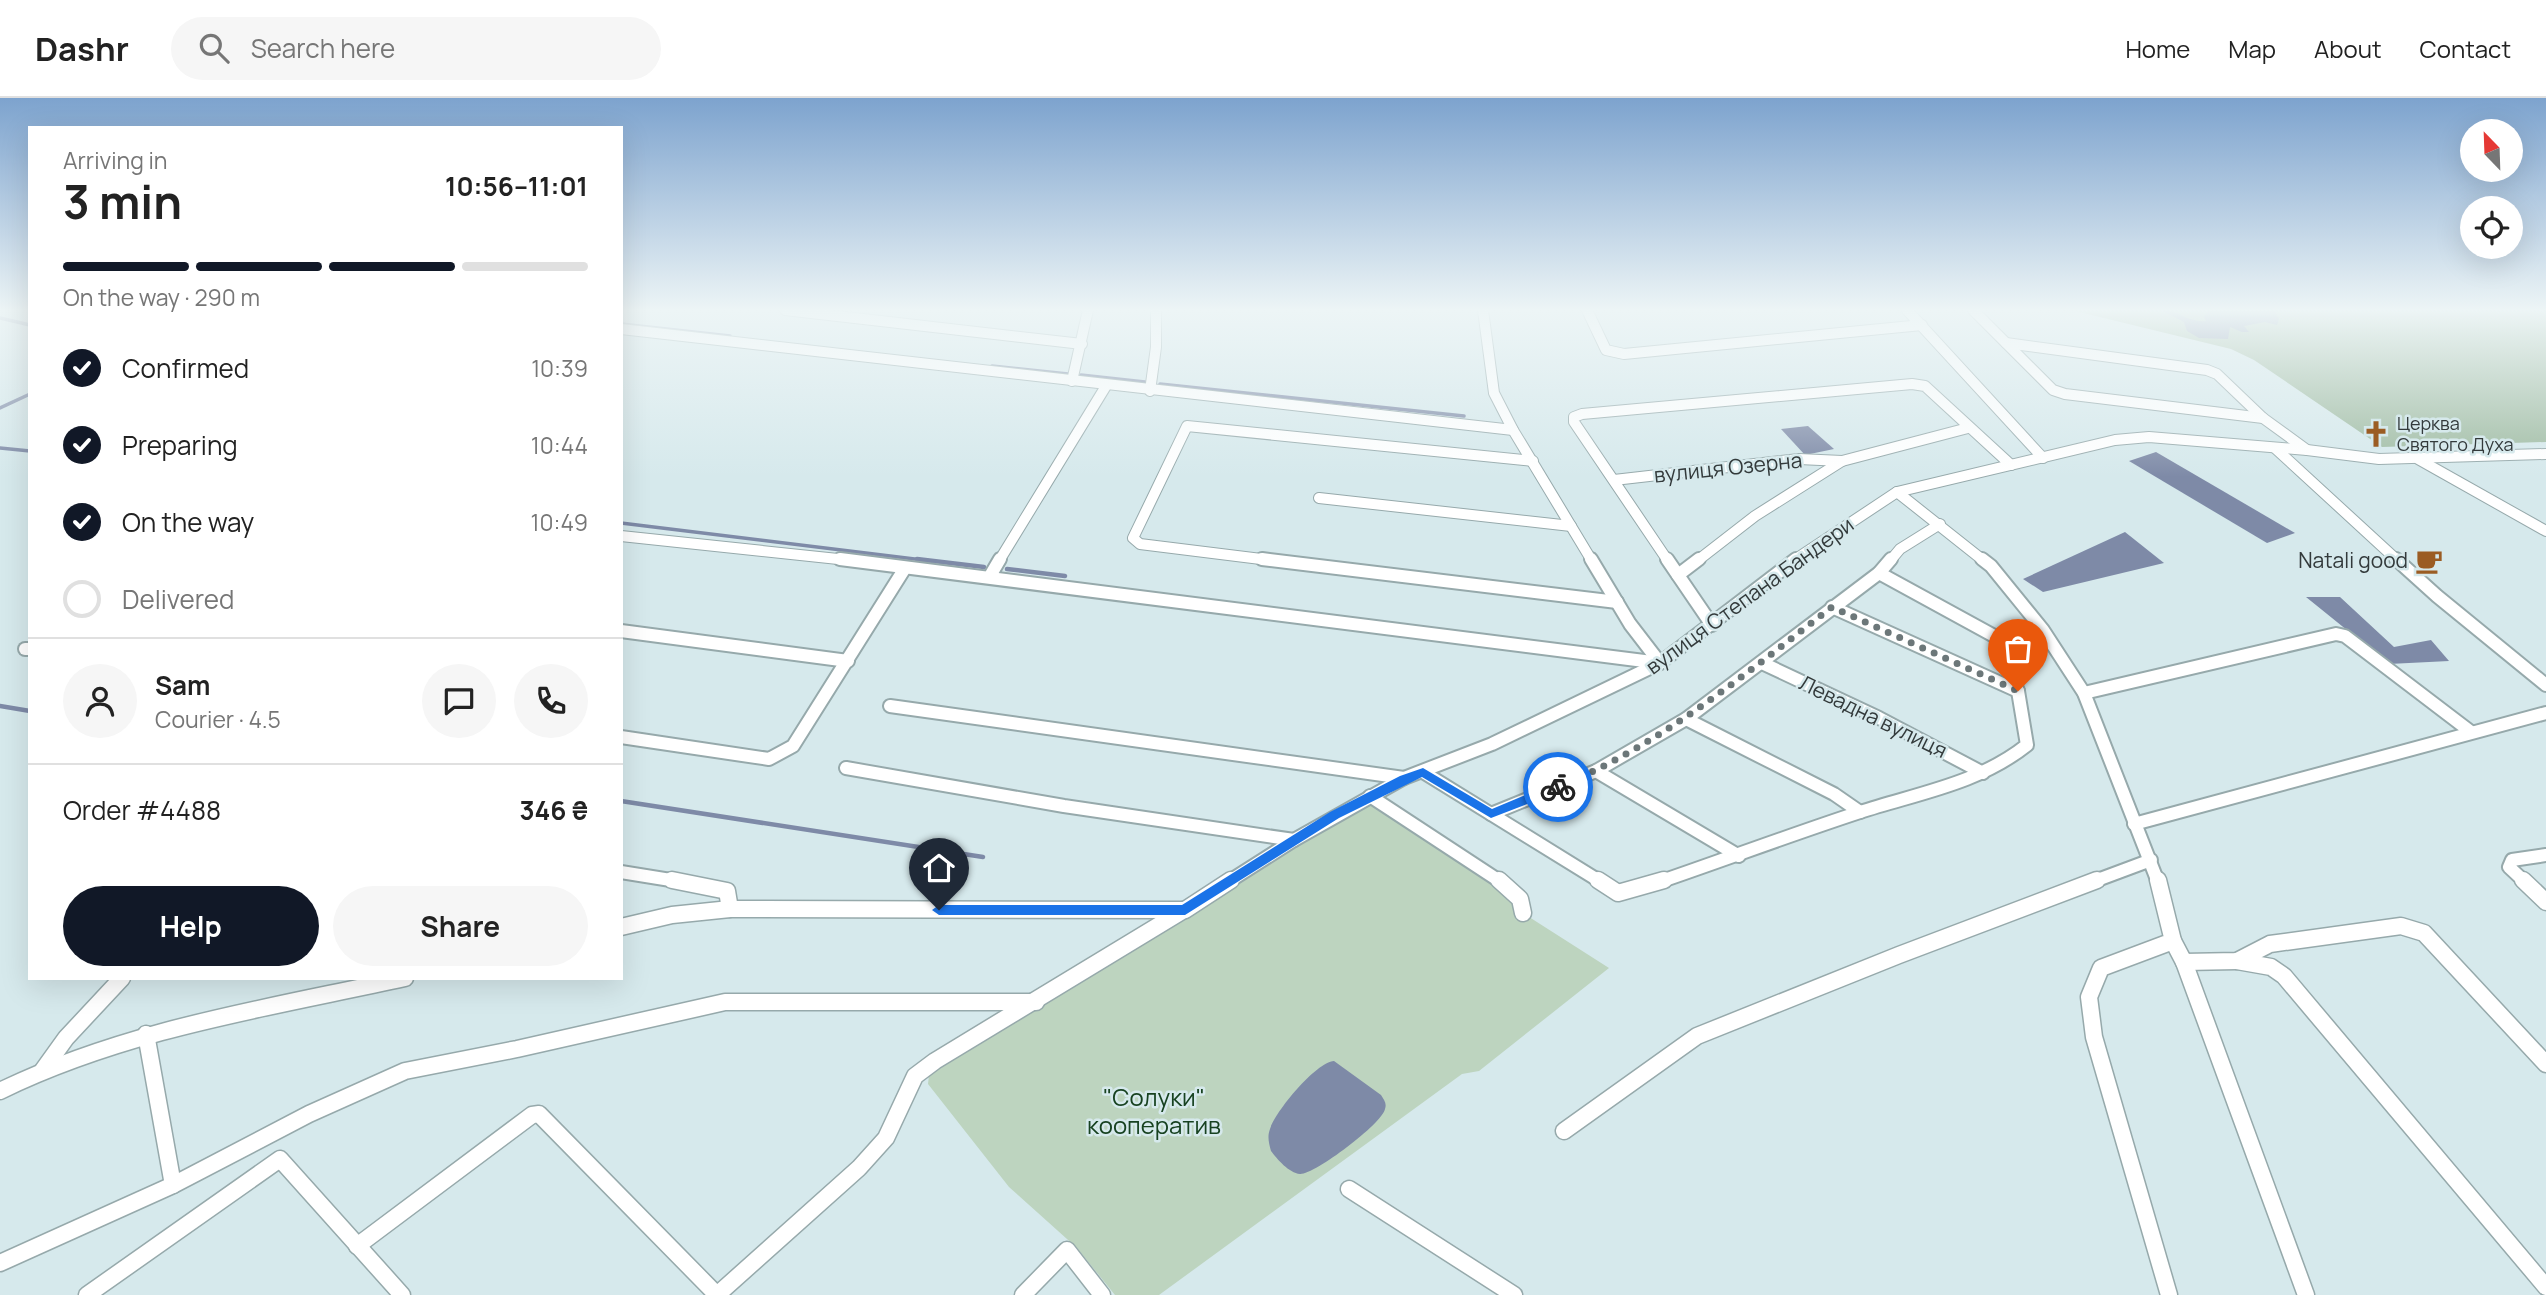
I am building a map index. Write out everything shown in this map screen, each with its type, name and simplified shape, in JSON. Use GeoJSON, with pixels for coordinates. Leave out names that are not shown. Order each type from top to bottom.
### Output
{"type":"FeatureCollection","features":[{"type":"Feature","properties":{"kind":"street"},"geometry":{"type":"LineString","coordinates":[[941,366],[1513,430]]}},
{"type":"Feature","properties":{"kind":"street"},"geometry":{"type":"LineString","coordinates":[[1072,381],[1076,366]]}},
{"type":"Feature","properties":{"kind":"street"},"geometry":{"type":"LineString","coordinates":[[1150,391],[1153,366]]}},
{"type":"Feature","properties":{"kind":"street"},"geometry":{"type":"LineString","coordinates":[[1490,366],[1494,393],[1513,430],[1617,602],[1645,646],[1660,663]]}},
{"type":"Feature","properties":{"kind":"street"},"geometry":{"type":"LineString","coordinates":[[1959,366],[2043,458]]}},
{"type":"Feature","properties":{"kind":"street"},"geometry":{"type":"LineString","coordinates":[[2029,366],[2053,390],[2065,394],[2263,418]]}},
{"type":"Feature","properties":{"kind":"street"},"geometry":{"type":"LineString","coordinates":[[2176,366],[2217,374],[2263,418],[2307,450]]}},
{"type":"Feature","properties":{"kind":"street","name":"вулиця Озерна"},"geometry":{"type":"LineString","coordinates":[[1712,625],[1574,422],[1574,417],[1582,414],[1912,384],[1924,386],[2011,465]]}},
{"type":"Feature","properties":{"kind":"street"},"geometry":{"type":"LineString","coordinates":[[990,576],[1105,386]]}},
{"type":"Feature","properties":{"kind":"street"},"geometry":{"type":"LineString","coordinates":[[1533,461],[1192,425],[1185,428],[1133,538],[1140,544],[1617,602]]}},
{"type":"Feature","properties":{"kind":"street","name":"вулиця Озерна"},"geometry":{"type":"LineString","coordinates":[[1614,480],[1799,459],[1842,461],[1968,428]]}},
{"type":"Feature","properties":{"kind":"street","name":"вулиця Степана Бандери"},"geometry":{"type":"LineString","coordinates":[[357,1245],[532,1115],[539,1114],[717,1295],[859,1168],[886,1138],[915,1076],[935,1061],[1037,1002],[1294,839],[1370,796],[1588,700],[1660,663],[1802,554],[1897,492],[2115,440],[2149,437],[2307,450],[2379,459],[2546,454]]}},
{"type":"Feature","properties":{"kind":"street"},"geometry":{"type":"LineString","coordinates":[[2275,449],[2437,596],[2546,685]]}},
{"type":"Feature","properties":{"kind":"street"},"geometry":{"type":"LineString","coordinates":[[2414,457],[2546,531]]}},
{"type":"Feature","properties":{"kind":"street","name":"вулиця Озерна"},"geometry":{"type":"LineString","coordinates":[[1678,575],[1755,516],[1842,461]]}},
{"type":"Feature","properties":{"kind":"street"},"geometry":{"type":"LineString","coordinates":[[1897,492],[1991,566],[2043,630],[2084,692],[2134,824],[2151,860],[2168,913],[2173,941],[2184,962],[2306,1295]]}},
{"type":"Feature","properties":{"kind":"street"},"geometry":{"type":"LineString","coordinates":[[1319,498],[1571,526]]}},
{"type":"Feature","properties":{"kind":"street"},"geometry":{"type":"LineString","coordinates":[[1491,814],[1596,771],[1686,719],[1879,573],[1900,550],[1940,524]]}},
{"type":"Feature","properties":{"kind":"street"},"geometry":{"type":"LineString","coordinates":[[623,536],[990,576],[1660,663]]}},
{"type":"Feature","properties":{"kind":"street"},"geometry":{"type":"LineString","coordinates":[[623,737],[769,759],[793,746],[905,568]]}},
{"type":"Feature","properties":{"kind":"street","name":"Левадна вулиця"},"geometry":{"type":"LineString","coordinates":[[1423,772],[1618,893],[1629,892],[1739,856],[1860,812],[1983,773],[2011,760],[2027,745],[2018,691],[1996,637],[1879,573]]}},
{"type":"Feature","properties":{"kind":"street"},"geometry":{"type":"LineString","coordinates":[[1832,607],[2018,691]]}},
{"type":"Feature","properties":{"kind":"street"},"geometry":{"type":"LineString","coordinates":[[623,631],[848,661]]}},
{"type":"Feature","properties":{"kind":"street"},"geometry":{"type":"LineString","coordinates":[[2084,692],[2336,634],[2345,636],[2471,732]]}},
{"type":"Feature","properties":{"kind":"street","name":"Левадна вулиця"},"geometry":{"type":"LineString","coordinates":[[1762,663],[1879,718],[1983,773]]}},
{"type":"Feature","properties":{"kind":"street"},"geometry":{"type":"LineString","coordinates":[[890,706],[1374,772],[1404,779]]}},
{"type":"Feature","properties":{"kind":"street"},"geometry":{"type":"LineString","coordinates":[[2134,824],[2546,713]]}},
{"type":"Feature","properties":{"kind":"street"},"geometry":{"type":"LineString","coordinates":[[1686,719],[1834,794],[1860,812]]}},
{"type":"Feature","properties":{"kind":"street"},"geometry":{"type":"LineString","coordinates":[[846,768],[1064,806],[1294,839]]}},
{"type":"Feature","properties":{"kind":"street"},"geometry":{"type":"LineString","coordinates":[[1596,771],[1739,856]]}},
{"type":"Feature","properties":{"kind":"street"},"geometry":{"type":"LineString","coordinates":[[1370,796],[1504,884],[1520,899],[1523,913]]}},
{"type":"Feature","properties":{"kind":"street"},"geometry":{"type":"LineString","coordinates":[[2546,855],[2512,860],[2509,867],[2546,902]]}},
{"type":"Feature","properties":{"kind":"street"},"geometry":{"type":"LineString","coordinates":[[1564,1131],[1697,1036],[1899,955],[2151,860]]}},
{"type":"Feature","properties":{"kind":"street"},"geometry":{"type":"LineString","coordinates":[[623,872],[719,888],[727,891],[730,909]]}},
{"type":"Feature","properties":{"kind":"street"},"geometry":{"type":"LineString","coordinates":[[623,927],[671,915],[730,909],[1185,910]]}},
{"type":"Feature","properties":{"kind":"street"},"geometry":{"type":"LineString","coordinates":[[2237,961],[2270,944],[2401,926],[2414,928],[2424,933],[2546,1064]]}},
{"type":"Feature","properties":{"kind":"street"},"geometry":{"type":"LineString","coordinates":[[2169,1295],[2094,1037],[2089,997],[2101,968],[2173,941]]}},
{"type":"Feature","properties":{"kind":"street"},"geometry":{"type":"LineString","coordinates":[[2184,962],[2237,961],[2271,967],[2284,976],[2546,1287]]}},
{"type":"Feature","properties":{"kind":"street"},"geometry":{"type":"LineString","coordinates":[[43,1070],[66,1038],[120,980]]}},
{"type":"Feature","properties":{"kind":"street"},"geometry":{"type":"LineString","coordinates":[[0,1091],[43,1070],[146,1034],[396,980]]}},
{"type":"Feature","properties":{"kind":"street"},"geometry":{"type":"LineString","coordinates":[[0,1264],[173,1185],[309,1114],[405,1070],[517,1049],[725,1002],[1037,1002]]}},
{"type":"Feature","properties":{"kind":"street"},"geometry":{"type":"LineString","coordinates":[[146,1034],[173,1185]]}},
{"type":"Feature","properties":{"kind":"street"},"geometry":{"type":"LineString","coordinates":[[87,1295],[280,1159],[402,1295]]}},
{"type":"Feature","properties":{"kind":"street"},"geometry":{"type":"LineString","coordinates":[[1349,1189],[1514,1295]]}},
{"type":"Feature","properties":{"kind":"street"},"geometry":{"type":"LineString","coordinates":[[1023,1295],[1067,1250],[1102,1295]]}},
{"type":"Feature","properties":{"kind":"green space"},"geometry":{"type":"Polygon","coordinates":[[[2263,366],[2546,366],[2546,442],[2382,447],[2263,366]]]}},
{"type":"Feature","properties":{"kind":"green space","name":"\"Солуки\" кооператив"},"geometry":{"type":"Polygon","coordinates":[[[1370,796],[1509,893],[1523,913],[1609,968],[1479,1071],[1462,1074],[1159,1295],[1115,1295],[1077,1248],[1009,1187],[928,1084],[929,1075],[1370,796]]]}},
{"type":"Feature","properties":{"kind":"water"},"geometry":{"type":"Polygon","coordinates":[[[1808,426],[1834,449],[1805,455],[1781,429],[1808,426]]]}},
{"type":"Feature","properties":{"kind":"water"},"geometry":{"type":"Polygon","coordinates":[[[2156,452],[2295,533],[2267,543],[2129,461],[2156,452]]]}},
{"type":"Feature","properties":{"kind":"water"},"geometry":{"type":"Polygon","coordinates":[[[2125,532],[2164,563],[2043,592],[2023,579],[2125,532]]]}},
{"type":"Feature","properties":{"kind":"water"},"geometry":{"type":"Polygon","coordinates":[[[2306,597],[2340,597],[2394,647],[2431,640],[2449,661],[2389,664],[2306,597]]]}},
{"type":"Feature","properties":{"kind":"water"},"geometry":{"type":"Polygon","coordinates":[[[1334,1061],[1381,1095],[1385,1109],[1372,1126],[1332,1158],[1308,1172],[1296,1173],[1271,1151],[1268,1137],[1270,1129],[1280,1111],[1307,1078],[1334,1061]]]}},
{"type":"Feature","properties":{"kind":"waterway"},"geometry":{"type":"LineString","coordinates":[[992,366],[1068,374]]}},
{"type":"Feature","properties":{"kind":"waterway"},"geometry":{"type":"LineString","coordinates":[[1081,375],[1145,382]]}},
{"type":"Feature","properties":{"kind":"waterway"},"geometry":{"type":"LineString","coordinates":[[1160,384],[1464,416]]}},
{"type":"Feature","properties":{"kind":"waterway"},"geometry":{"type":"LineString","coordinates":[[0,408],[28,395]]}},
{"type":"Feature","properties":{"kind":"waterway"},"geometry":{"type":"LineString","coordinates":[[0,448],[28,451]]}},
{"type":"Feature","properties":{"kind":"waterway"},"geometry":{"type":"LineString","coordinates":[[623,523],[931,561]]}},
{"type":"Feature","properties":{"kind":"waterway"},"geometry":{"type":"LineString","coordinates":[[917,559],[984,567]]}},
{"type":"Feature","properties":{"kind":"waterway"},"geometry":{"type":"LineString","coordinates":[[1007,569],[1065,576]]}},
{"type":"Feature","properties":{"kind":"waterway"},"geometry":{"type":"LineString","coordinates":[[0,706],[28,711]]}},
{"type":"Feature","properties":{"kind":"waterway"},"geometry":{"type":"LineString","coordinates":[[623,801],[983,857]]}},
{"type":"Feature","properties":{"kind":"way so far"},"geometry":{"type":"LineString","coordinates":[[1558,787],[1596,771],[1686,719],[1832,607],[2018,691]]}},
{"type":"Feature","properties":{"kind":"place","name":"Церква Святого Духа"},"geometry":{"type":"Point","coordinates":[2376,434]}},
{"type":"Feature","properties":{"kind":"place","name":"Natali good"},"geometry":{"type":"Point","coordinates":[2429,561]}},
{"type":"Feature","properties":{"kind":"route"},"geometry":{"type":"LineString","coordinates":[[939,910],[1185,910],[1334,815],[1423,772],[1491,814],[1558,787]]}}]}
